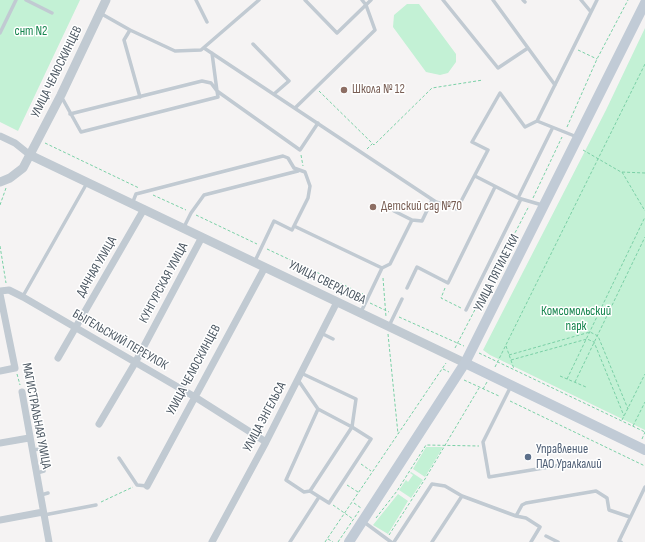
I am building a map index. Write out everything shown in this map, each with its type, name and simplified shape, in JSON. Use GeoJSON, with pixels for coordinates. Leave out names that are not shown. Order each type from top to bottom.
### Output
{"type":"FeatureCollection","features":[{"type":"Feature","properties":{"kind":"main road","name":"УЛИЦА ПЯТИЛЕТКИ"},"geometry":{"type":"LineString","coordinates":[[349,542],[358,520],[458,376],[545,206],[645,3]]}},
{"type":"Feature","properties":{"kind":"main road","name":"УЛИЦА СВЕРДЛОВА"},"geometry":{"type":"LineString","coordinates":[[465,363],[645,450]]}},
{"type":"Feature","properties":{"kind":"street","name":"УЛИЦА ЧЕЛЮСКИНЦЕВ"},"geometry":{"type":"LineString","coordinates":[[10,178],[23,168],[61,95],[106,0]]}},
{"type":"Feature","properties":{"kind":"street","name":"УЛИЦА СВЕРДЛОВА"},"geometry":{"type":"LineString","coordinates":[[0,136],[15,143],[30,155],[465,363]]}},
{"type":"Feature","properties":{"kind":"street"},"geometry":{"type":"LineString","coordinates":[[0,182],[10,178]]}},
{"type":"Feature","properties":{"kind":"street","name":"ДАЧНАЯ УЛИЦА"},"geometry":{"type":"LineString","coordinates":[[58,358],[144,209]]}},
{"type":"Feature","properties":{"kind":"street","name":"КУНГУРСКАЯ УЛИЦА"},"geometry":{"type":"LineString","coordinates":[[99,424],[135,363],[202,237]]}},
{"type":"Feature","properties":{"kind":"street","name":"УЛИЦА ЧЕЛЮСКИНЦЕВ"},"geometry":{"type":"LineString","coordinates":[[147,486],[265,267]]}},
{"type":"Feature","properties":{"kind":"street","name":"БЫГЕЛЬСКИЙ ПЕРЕУЛОК"},"geometry":{"type":"LineString","coordinates":[[2,292],[22,297],[195,398],[266,442]]}},
{"type":"Feature","properties":{"kind":"street","name":"МАГИСТРАЛЬНАЯ УЛИЦА"},"geometry":{"type":"LineString","coordinates":[[2,292],[15,368]]}},
{"type":"Feature","properties":{"kind":"street","name":"УЛИЦА ЭНГЕЛЬСА"},"geometry":{"type":"LineString","coordinates":[[212,542],[266,442],[337,302]]}},
{"type":"Feature","properties":{"kind":"street"},"geometry":{"type":"LineString","coordinates":[[0,370],[15,368]]}},
{"type":"Feature","properties":{"kind":"street","name":"МАГИСТРАЛЬНАЯ УЛИЦА"},"geometry":{"type":"LineString","coordinates":[[22,392],[30,419],[29,438],[48,542]]}},
{"type":"Feature","properties":{"kind":"street"},"geometry":{"type":"LineString","coordinates":[[0,443],[29,438]]}},
{"type":"Feature","properties":{"kind":"street"},"geometry":{"type":"LineString","coordinates":[[0,520],[43,514]]}},
{"type":"Feature","properties":{"kind":"lane"},"geometry":{"type":"LineString","coordinates":[[0,32],[16,0]]}},
{"type":"Feature","properties":{"kind":"lane"},"geometry":{"type":"LineString","coordinates":[[26,0],[52,14]]}},
{"type":"Feature","properties":{"kind":"lane"},"geometry":{"type":"LineString","coordinates":[[196,0],[207,22]]}},
{"type":"Feature","properties":{"kind":"lane"},"geometry":{"type":"LineString","coordinates":[[100,12],[130,30],[176,51],[201,50],[259,0]]}},
{"type":"Feature","properties":{"kind":"lane"},"geometry":{"type":"LineString","coordinates":[[305,0],[337,33],[371,0]]}},
{"type":"Feature","properties":{"kind":"lane"},"geometry":{"type":"LineString","coordinates":[[296,108],[375,30],[366,4],[362,0]]}},
{"type":"Feature","properties":{"kind":"lane"},"geometry":{"type":"LineString","coordinates":[[443,0],[498,68],[528,48]]}},
{"type":"Feature","properties":{"kind":"lane"},"geometry":{"type":"LineString","coordinates":[[493,0],[555,85]]}},
{"type":"Feature","properties":{"kind":"lane"},"geometry":{"type":"LineString","coordinates":[[581,0],[591,12]]}},
{"type":"Feature","properties":{"kind":"lane"},"geometry":{"type":"LineString","coordinates":[[204,48],[364,153],[432,200],[457,209],[488,150],[472,142],[500,93],[525,127],[537,121],[597,0]]}},
{"type":"Feature","properties":{"kind":"lane"},"geometry":{"type":"LineString","coordinates":[[130,30],[124,40],[140,97]]}},
{"type":"Feature","properties":{"kind":"lane"},"geometry":{"type":"LineString","coordinates":[[253,44],[289,81],[274,94]]}},
{"type":"Feature","properties":{"kind":"lane"},"geometry":{"type":"LineString","coordinates":[[61,95],[81,132],[218,97],[212,53]]}},
{"type":"Feature","properties":{"kind":"lane"},"geometry":{"type":"LineString","coordinates":[[70,114],[202,81],[210,83],[217,91],[300,150],[318,123]]}},
{"type":"Feature","properties":{"kind":"lane"},"geometry":{"type":"LineString","coordinates":[[537,121],[552,129],[578,138]]}},
{"type":"Feature","properties":{"kind":"lane"},"geometry":{"type":"LineString","coordinates":[[466,310],[552,129]]}},
{"type":"Feature","properties":{"kind":"lane"},"geometry":{"type":"LineString","coordinates":[[132,204],[136,194],[283,156],[288,158],[298,171]]}},
{"type":"Feature","properties":{"kind":"lane"},"geometry":{"type":"LineString","coordinates":[[184,228],[191,213],[204,195],[298,171],[305,172],[310,186],[308,198],[292,230],[274,221],[254,262]]}},
{"type":"Feature","properties":{"kind":"lane"},"geometry":{"type":"LineString","coordinates":[[475,176],[519,199],[545,206]]}},
{"type":"Feature","properties":{"kind":"lane"},"geometry":{"type":"LineString","coordinates":[[22,297],[87,182]]}},
{"type":"Feature","properties":{"kind":"lane"},"geometry":{"type":"LineString","coordinates":[[407,288],[417,268],[448,282],[495,187]]}},
{"type":"Feature","properties":{"kind":"lane"},"geometry":{"type":"LineString","coordinates":[[394,211],[412,220],[422,221],[432,200]]}},
{"type":"Feature","properties":{"kind":"lane"},"geometry":{"type":"LineString","coordinates":[[360,313],[382,268],[390,264],[412,220]]}},
{"type":"Feature","properties":{"kind":"lane"},"geometry":{"type":"LineString","coordinates":[[294,226],[382,268]]}},
{"type":"Feature","properties":{"kind":"lane"},"geometry":{"type":"LineString","coordinates":[[388,326],[402,299]]}},
{"type":"Feature","properties":{"kind":"lane"},"geometry":{"type":"LineString","coordinates":[[321,333],[333,339]]}},
{"type":"Feature","properties":{"kind":"lane"},"geometry":{"type":"LineString","coordinates":[[301,373],[356,400],[352,427],[310,491]]}},
{"type":"Feature","properties":{"kind":"lane"},"geometry":{"type":"LineString","coordinates":[[298,380],[318,409],[371,439],[329,503],[310,491],[304,492],[286,480],[318,409]]}},
{"type":"Feature","properties":{"kind":"lane"},"geometry":{"type":"LineString","coordinates":[[511,385],[483,442],[489,477],[574,464]]}},
{"type":"Feature","properties":{"kind":"lane"},"geometry":{"type":"LineString","coordinates":[[31,450],[39,449]]}},
{"type":"Feature","properties":{"kind":"lane"},"geometry":{"type":"LineString","coordinates":[[119,458],[137,485],[147,486]]}},
{"type":"Feature","properties":{"kind":"lane"},"geometry":{"type":"LineString","coordinates":[[36,473],[44,472]]}},
{"type":"Feature","properties":{"kind":"lane"},"geometry":{"type":"LineString","coordinates":[[358,520],[392,542],[432,484],[445,486],[462,496],[516,516],[526,518],[540,527],[531,542]]}},
{"type":"Feature","properties":{"kind":"lane"},"geometry":{"type":"LineString","coordinates":[[621,542],[619,541],[645,487]]}},
{"type":"Feature","properties":{"kind":"lane"},"geometry":{"type":"LineString","coordinates":[[516,516],[522,505],[526,503],[596,491],[607,498],[609,510],[630,517]]}},
{"type":"Feature","properties":{"kind":"lane"},"geometry":{"type":"LineString","coordinates":[[40,495],[48,493]]}},
{"type":"Feature","properties":{"kind":"lane"},"geometry":{"type":"LineString","coordinates":[[432,542],[462,496]]}},
{"type":"Feature","properties":{"kind":"lane"},"geometry":{"type":"LineString","coordinates":[[290,542],[319,497]]}},
{"type":"Feature","properties":{"kind":"lane"},"geometry":{"type":"LineString","coordinates":[[43,514],[96,505]]}},
{"type":"Feature","properties":{"kind":"lane"},"geometry":{"type":"LineString","coordinates":[[546,536],[558,542]]}},
{"type":"Feature","properties":{"kind":"path"},"geometry":{"type":"LineString","coordinates":[[451,356],[532,202],[565,133],[597,59],[628,0]]}},
{"type":"Feature","properties":{"kind":"path"},"geometry":{"type":"LineString","coordinates":[[574,48],[597,59]]}},
{"type":"Feature","properties":{"kind":"path"},"geometry":{"type":"LineString","coordinates":[[498,362],[645,64]]}},
{"type":"Feature","properties":{"kind":"path"},"geometry":{"type":"LineString","coordinates":[[364,153],[432,88],[483,80]]}},
{"type":"Feature","properties":{"kind":"path"},"geometry":{"type":"LineString","coordinates":[[316,88],[372,144]]}},
{"type":"Feature","properties":{"kind":"path"},"geometry":{"type":"LineString","coordinates":[[37,139],[364,295],[369,302],[458,343]]}},
{"type":"Feature","properties":{"kind":"path"},"geometry":{"type":"LineString","coordinates":[[300,150],[305,172]]}},
{"type":"Feature","properties":{"kind":"path"},"geometry":{"type":"LineString","coordinates":[[583,150],[621,172],[645,211]]}},
{"type":"Feature","properties":{"kind":"path"},"geometry":{"type":"LineString","coordinates":[[621,172],[645,173]]}},
{"type":"Feature","properties":{"kind":"path"},"geometry":{"type":"LineString","coordinates":[[0,205],[10,178]]}},
{"type":"Feature","properties":{"kind":"path"},"geometry":{"type":"LineString","coordinates":[[568,379],[645,217]]}},
{"type":"Feature","properties":{"kind":"path"},"geometry":{"type":"LineString","coordinates":[[575,382],[645,236]]}},
{"type":"Feature","properties":{"kind":"path"},"geometry":{"type":"LineString","coordinates":[[0,246],[2,292]]}},
{"type":"Feature","properties":{"kind":"path"},"geometry":{"type":"LineString","coordinates":[[382,268],[398,435]]}},
{"type":"Feature","properties":{"kind":"path"},"geometry":{"type":"LineString","coordinates":[[448,282],[441,298],[474,314]]}},
{"type":"Feature","properties":{"kind":"path"},"geometry":{"type":"LineString","coordinates":[[509,355],[590,332],[598,336],[628,410]]}},
{"type":"Feature","properties":{"kind":"path"},"geometry":{"type":"LineString","coordinates":[[510,360],[587,339],[594,342],[624,416]]}},
{"type":"Feature","properties":{"kind":"path"},"geometry":{"type":"LineString","coordinates":[[506,345],[514,370]]}},
{"type":"Feature","properties":{"kind":"path"},"geometry":{"type":"LineString","coordinates":[[487,356],[645,432]]}},
{"type":"Feature","properties":{"kind":"path","name":"МАГИСТРАЛЬНАЯ УЛИЦА"},"geometry":{"type":"LineString","coordinates":[[15,368],[22,392]]}},
{"type":"Feature","properties":{"kind":"path"},"geometry":{"type":"LineString","coordinates":[[325,542],[346,514],[358,492],[443,368],[504,399],[645,466]]}},
{"type":"Feature","properties":{"kind":"path"},"geometry":{"type":"LineString","coordinates":[[622,420],[645,374]]}},
{"type":"Feature","properties":{"kind":"path"},"geometry":{"type":"LineString","coordinates":[[560,376],[586,387]]}},
{"type":"Feature","properties":{"kind":"path"},"geometry":{"type":"LineString","coordinates":[[388,538],[480,387]]}},
{"type":"Feature","properties":{"kind":"path"},"geometry":{"type":"LineString","coordinates":[[633,426],[645,402]]}},
{"type":"Feature","properties":{"kind":"path"},"geometry":{"type":"LineString","coordinates":[[376,518],[397,491],[426,445],[484,446]]}},
{"type":"Feature","properties":{"kind":"path"},"geometry":{"type":"LineString","coordinates":[[356,461],[372,471]]}},
{"type":"Feature","properties":{"kind":"path"},"geometry":{"type":"LineString","coordinates":[[342,482],[358,492]]}},
{"type":"Feature","properties":{"kind":"path"},"geometry":{"type":"LineString","coordinates":[[96,505],[137,485]]}},
{"type":"Feature","properties":{"kind":"path"},"geometry":{"type":"LineString","coordinates":[[329,503],[358,520]]}},
{"type":"Feature","properties":{"kind":"path"},"geometry":{"type":"LineString","coordinates":[[338,542],[358,520],[360,508],[353,503]]}},
{"type":"Feature","properties":{"kind":"path"},"geometry":{"type":"LineString","coordinates":[[327,539],[333,542]]}},
{"type":"Feature","properties":{"kind":"green space","name":"снт N2"},"geometry":{"type":"Polygon","coordinates":[[[0,0],[80,0],[18,131],[0,122],[0,0]]]}},
{"type":"Feature","properties":{"kind":"green space"},"geometry":{"type":"Polygon","coordinates":[[[407,4],[419,4],[456,54],[456,62],[448,73],[440,75],[426,72],[393,27],[394,15],[407,4]]]}},
{"type":"Feature","properties":{"kind":"green space","name":"Комсомольский парк"},"geometry":{"type":"Polygon","coordinates":[[[645,28],[645,430],[490,355],[483,350],[606,110],[645,28]]]}},
{"type":"Feature","properties":{"kind":"green space"},"geometry":{"type":"Polygon","coordinates":[[[426,447],[443,447],[425,477],[413,469],[426,447]]]}},
{"type":"Feature","properties":{"kind":"green space"},"geometry":{"type":"Polygon","coordinates":[[[411,472],[423,480],[411,498],[399,490],[406,480],[408,482],[413,475],[410,473],[411,472]]]}},
{"type":"Feature","properties":{"kind":"green space"},"geometry":{"type":"Polygon","coordinates":[[[398,494],[408,501],[388,534],[373,525],[398,494]]]}},
{"type":"Feature","properties":{"kind":"place","name":"Школа № 12"},"geometry":{"type":"Point","coordinates":[344,90]}},
{"type":"Feature","properties":{"kind":"place","name":"Детский сад №70"},"geometry":{"type":"Point","coordinates":[373,207]}},
{"type":"Feature","properties":{"kind":"place","name":"Управление ПАО Уралкалий"},"geometry":{"type":"Point","coordinates":[528,457]}}]}
